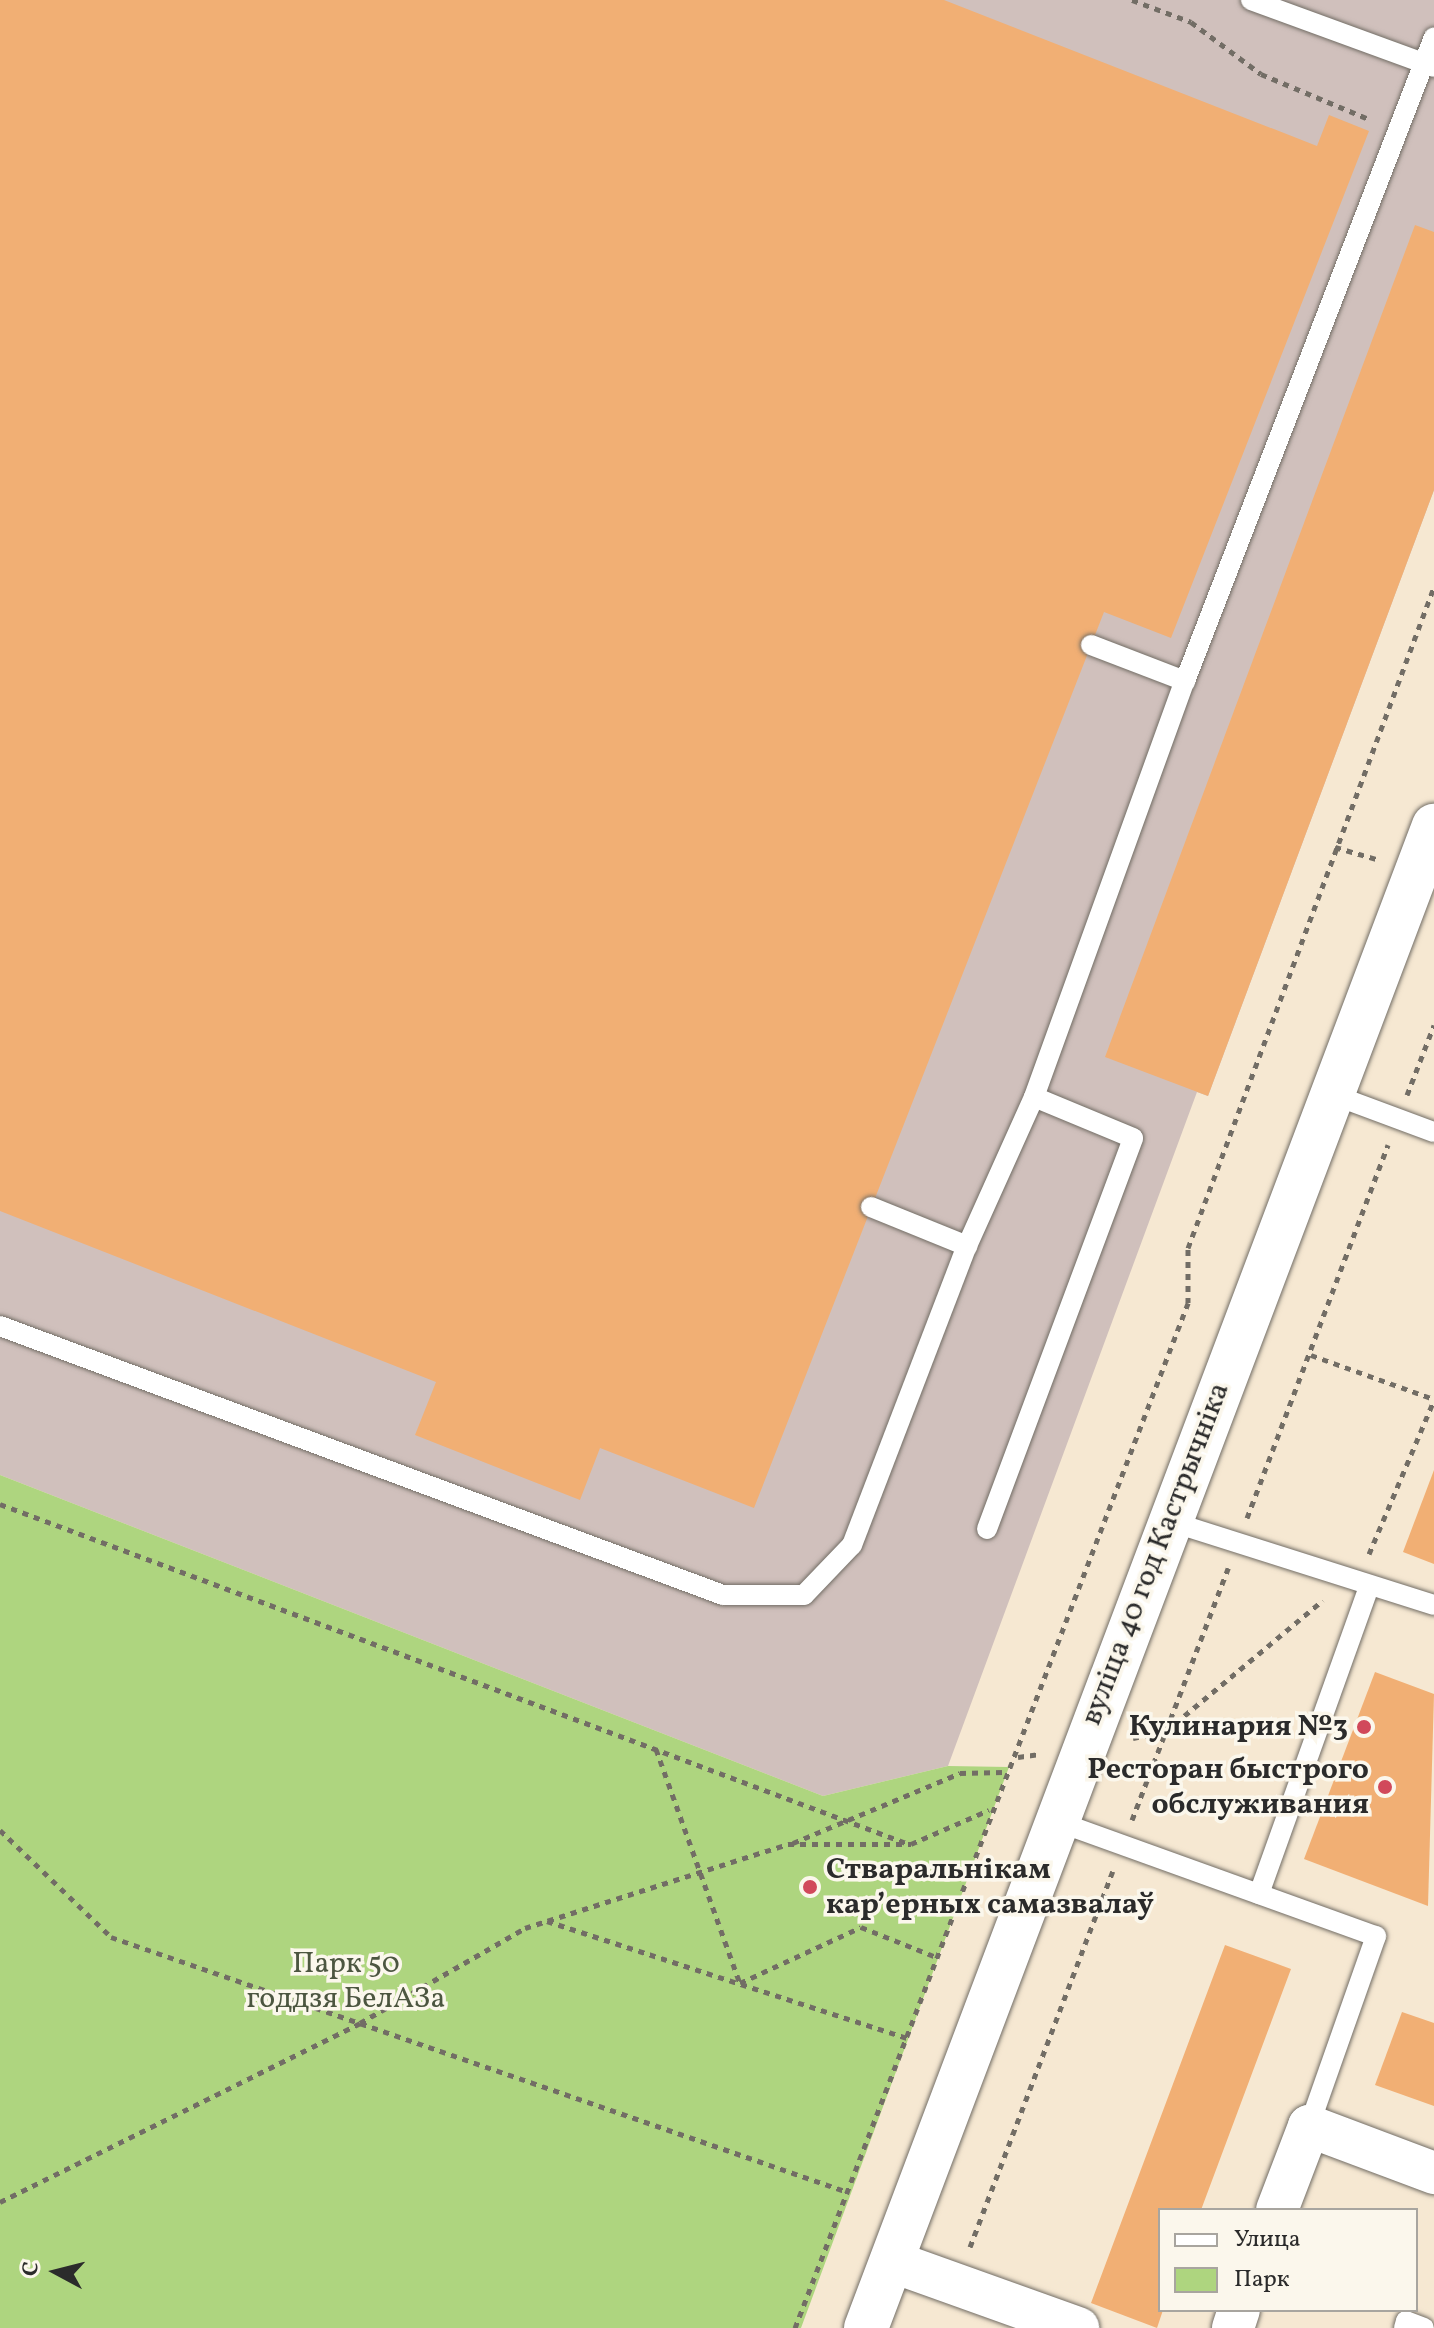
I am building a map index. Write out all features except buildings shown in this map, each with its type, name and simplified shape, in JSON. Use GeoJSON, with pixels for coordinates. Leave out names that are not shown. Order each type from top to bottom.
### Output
{"type":"FeatureCollection","features":[{"type":"Feature","properties":{"kind":"main road","name":"вуліца 40 год Кастрычніка"},"geometry":{"type":"LineString","coordinates":[[866,2328],[1329,1093],[1434,826]]}},
{"type":"Feature","properties":{"kind":"street"},"geometry":{"type":"LineString","coordinates":[[1278,2208],[1309,2126],[1434,2173]]}},
{"type":"Feature","properties":{"kind":"street"},"geometry":{"type":"LineString","coordinates":[[891,2261],[1078,2328]]}},
{"type":"Feature","properties":{"kind":"lane"},"geometry":{"type":"LineString","coordinates":[[1251,0],[1428,67]]}},
{"type":"Feature","properties":{"kind":"lane"},"geometry":{"type":"LineString","coordinates":[[0,1326],[723,1595],[804,1595],[852,1545],[967,1246],[1034,1097],[1185,681],[1399,132],[1428,67],[1434,37]]}},
{"type":"Feature","properties":{"kind":"lane"},"geometry":{"type":"LineString","coordinates":[[1091,645],[1185,681]]}},
{"type":"Feature","properties":{"kind":"lane"},"geometry":{"type":"LineString","coordinates":[[1329,1093],[1434,1132]]}},
{"type":"Feature","properties":{"kind":"lane"},"geometry":{"type":"LineString","coordinates":[[987,1529],[1133,1138],[1034,1097]]}},
{"type":"Feature","properties":{"kind":"lane"},"geometry":{"type":"LineString","coordinates":[[871,1207],[967,1246]]}},
{"type":"Feature","properties":{"kind":"lane"},"geometry":{"type":"LineString","coordinates":[[1169,1521],[1357,1584],[1434,1605]]}},
{"type":"Feature","properties":{"kind":"lane"},"geometry":{"type":"LineString","coordinates":[[1259,1894],[1357,1584]]}},
{"type":"Feature","properties":{"kind":"lane"},"geometry":{"type":"LineString","coordinates":[[1056,1821],[1376,1936],[1309,2126]]}},
{"type":"Feature","properties":{"kind":"lane"},"geometry":{"type":"LineString","coordinates":[[1404,2328],[1406,2321],[1424,2328]]}},
{"type":"Feature","properties":{"kind":"path"},"geometry":{"type":"LineString","coordinates":[[1132,0],[1191,22],[1261,74],[1399,132]]}},
{"type":"Feature","properties":{"kind":"path"},"geometry":{"type":"LineString","coordinates":[[795,2328],[907,2038],[934,1956],[1004,1772],[1018,1757],[1188,1303],[1188,1248],[1434,587]]}},
{"type":"Feature","properties":{"kind":"path"},"geometry":{"type":"LineString","coordinates":[[956,2285],[1434,1025]]}},
{"type":"Feature","properties":{"kind":"path"},"geometry":{"type":"LineString","coordinates":[[1018,1757],[1084,1748],[1166,1731],[1357,1584],[1434,1400],[1311,1355]]}},
{"type":"Feature","properties":{"kind":"path"},"geometry":{"type":"LineString","coordinates":[[0,1504],[911,1844]]}},
{"type":"Feature","properties":{"kind":"path"},"geometry":{"type":"LineString","coordinates":[[656,1749],[696,1870],[740,1983]]}},
{"type":"Feature","properties":{"kind":"path"},"geometry":{"type":"LineString","coordinates":[[0,2202],[360,2023],[546,1921],[696,1870],[788,1844],[849,1822],[960,1773],[1004,1772]]}},
{"type":"Feature","properties":{"kind":"path"},"geometry":{"type":"LineString","coordinates":[[788,1844],[911,1844],[990,1810]]}},
{"type":"Feature","properties":{"kind":"path"},"geometry":{"type":"LineString","coordinates":[[0,1830],[111,1937],[848,2192]]}},
{"type":"Feature","properties":{"kind":"path"},"geometry":{"type":"LineString","coordinates":[[546,1921],[907,2038]]}},
{"type":"Feature","properties":{"kind":"path"},"geometry":{"type":"LineString","coordinates":[[740,1983],[861,1927],[934,1956]]}},
{"type":"Feature","properties":{"kind":"shaded area"},"geometry":{"type":"Polygon","coordinates":[[[0,0],[1434,0],[1434,490],[1208,1096],[1197,1092],[948,1766],[823,1796],[0,1475],[0,0]]]}},
{"type":"Feature","properties":{"kind":"green space","name":"Парк 50 годдзя БелАЗа"},"geometry":{"type":"Polygon","coordinates":[[[0,1475],[823,1796],[948,1766],[1009,1767],[801,2328],[0,2328],[0,1475]]]}},
{"type":"Feature","properties":{"kind":"place","name":"Кулинария №3"},"geometry":{"type":"Point","coordinates":[1364,1727]}},
{"type":"Feature","properties":{"kind":"place","name":"Ресторан быстрого обслуживания"},"geometry":{"type":"Point","coordinates":[1385,1787]}},
{"type":"Feature","properties":{"kind":"place","name":"Стваральнікам карʼерных самазвалаў"},"geometry":{"type":"Point","coordinates":[810,1887]}}]}
